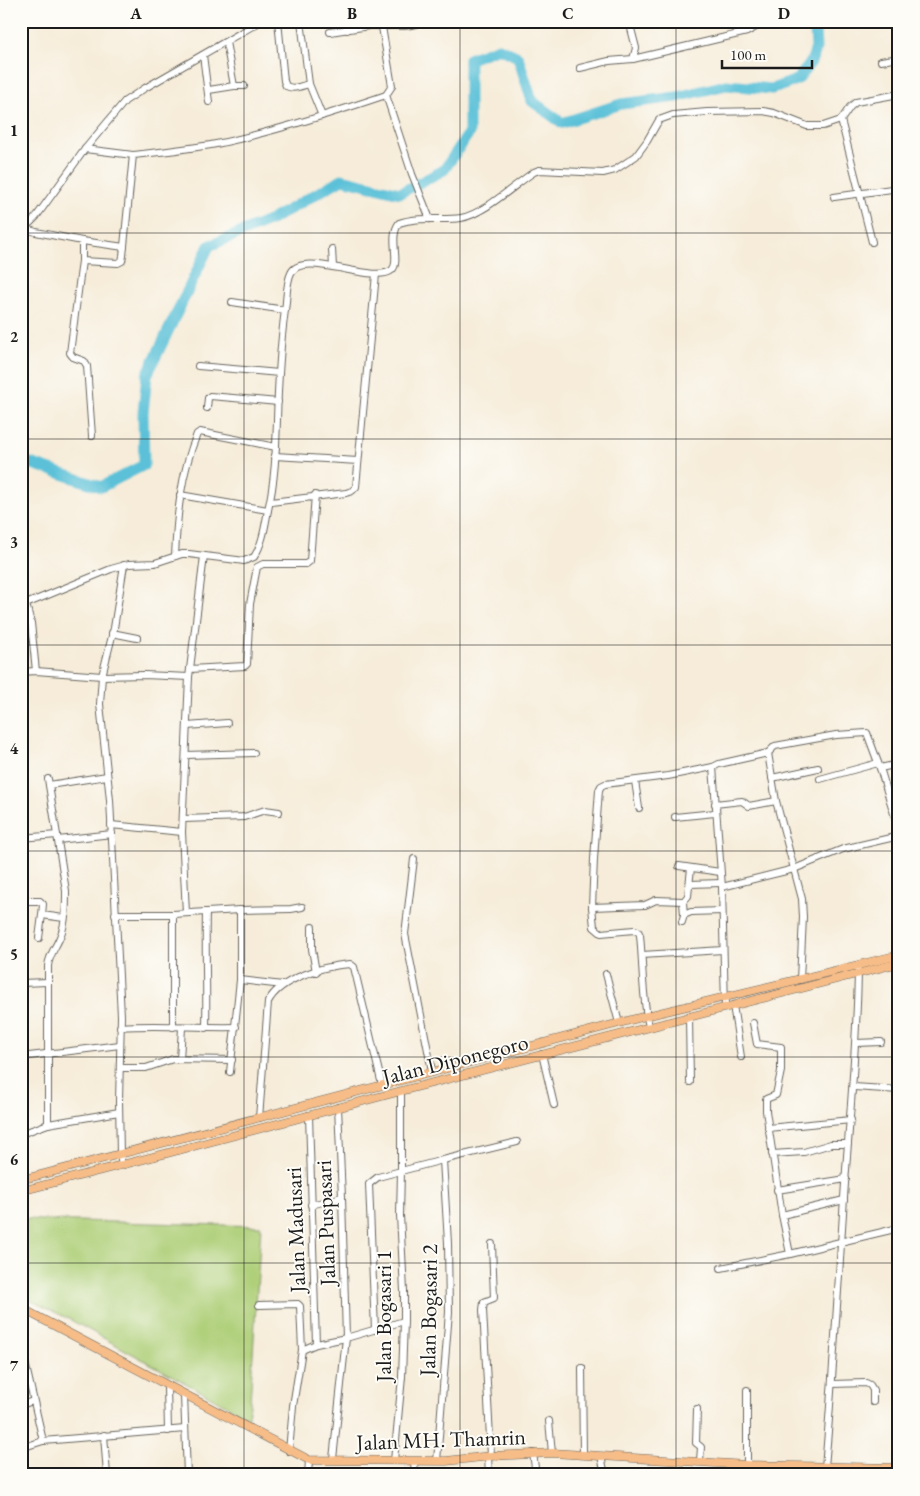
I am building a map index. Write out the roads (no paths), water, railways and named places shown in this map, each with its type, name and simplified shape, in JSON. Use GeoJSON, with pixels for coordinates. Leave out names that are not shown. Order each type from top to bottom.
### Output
{"type":"FeatureCollection","features":[{"type":"Feature","properties":{"kind":"main road","name":"Jalan Diponegoro"},"geometry":{"type":"LineString","coordinates":[[21,1191],[729,1006],[858,969],[899,955]]}},
{"type":"Feature","properties":{"kind":"main road","name":"Jalan Diponegoro"},"geometry":{"type":"LineString","coordinates":[[21,1180],[432,1071],[725,996],[858,969],[899,963]]}},
{"type":"Feature","properties":{"kind":"main road","name":"Jalan MH. Thamrin"},"geometry":{"type":"LineString","coordinates":[[21,1308],[308,1460],[438,1461],[552,1453],[700,1461],[813,1471],[825,1467],[899,1468]]}},
{"type":"Feature","properties":{"kind":"street"},"geometry":{"type":"LineString","coordinates":[[248,21],[248,29]]}},
{"type":"Feature","properties":{"kind":"street"},"geometry":{"type":"LineString","coordinates":[[22,228],[36,217],[85,149],[125,101],[261,21]]}},
{"type":"Feature","properties":{"kind":"street"},"geometry":{"type":"LineString","coordinates":[[278,21],[286,86],[295,88],[309,84]]}},
{"type":"Feature","properties":{"kind":"street"},"geometry":{"type":"LineString","coordinates":[[301,21],[309,84],[322,116]]}},
{"type":"Feature","properties":{"kind":"street"},"geometry":{"type":"LineString","coordinates":[[346,21],[347,30]]}},
{"type":"Feature","properties":{"kind":"street"},"geometry":{"type":"LineString","coordinates":[[330,32],[369,24],[382,27],[435,21]]}},
{"type":"Feature","properties":{"kind":"street"},"geometry":{"type":"LineString","coordinates":[[629,21],[636,48],[634,59]]}},
{"type":"Feature","properties":{"kind":"street"},"geometry":{"type":"LineString","coordinates":[[580,68],[609,61],[634,59],[747,32],[756,27],[756,21]]}},
{"type":"Feature","properties":{"kind":"street"},"geometry":{"type":"LineString","coordinates":[[85,149],[132,155],[215,144],[322,116],[386,95],[392,86],[382,27]]}},
{"type":"Feature","properties":{"kind":"street"},"geometry":{"type":"LineString","coordinates":[[226,42],[234,86]]}},
{"type":"Feature","properties":{"kind":"street"},"geometry":{"type":"LineString","coordinates":[[203,55],[209,90],[209,102]]}},
{"type":"Feature","properties":{"kind":"street"},"geometry":{"type":"LineString","coordinates":[[881,61],[899,58]]}},
{"type":"Feature","properties":{"kind":"street"},"geometry":{"type":"LineString","coordinates":[[209,90],[244,86]]}},
{"type":"Feature","properties":{"kind":"street"},"geometry":{"type":"LineString","coordinates":[[36,671],[30,623],[24,605],[124,565],[155,563],[188,554],[244,561],[254,557],[260,543],[271,502],[276,447],[279,372],[290,274],[294,269],[303,264],[376,274],[388,273],[394,268],[394,234],[399,223],[467,216],[503,195],[527,176],[539,170],[602,172],[615,170],[636,156],[656,124],[668,116],[707,112],[763,111],[774,113],[807,126],[823,126],[841,120],[856,102],[899,94]]}},
{"type":"Feature","properties":{"kind":"street"},"geometry":{"type":"LineString","coordinates":[[386,95],[412,174],[430,220]]}},
{"type":"Feature","properties":{"kind":"street"},"geometry":{"type":"LineString","coordinates":[[841,120],[872,242]]}},
{"type":"Feature","properties":{"kind":"street"},"geometry":{"type":"LineString","coordinates":[[82,261],[118,264],[122,261],[132,155]]}},
{"type":"Feature","properties":{"kind":"street"},"geometry":{"type":"LineString","coordinates":[[834,197],[860,195],[899,188]]}},
{"type":"Feature","properties":{"kind":"street"},"geometry":{"type":"LineString","coordinates":[[22,228],[82,241],[124,247]]}},
{"type":"Feature","properties":{"kind":"street"},"geometry":{"type":"LineString","coordinates":[[82,241],[82,261],[70,353],[73,357],[84,361],[87,366],[92,436]]}},
{"type":"Feature","properties":{"kind":"street"},"geometry":{"type":"LineString","coordinates":[[332,249],[333,267]]}},
{"type":"Feature","properties":{"kind":"street"},"geometry":{"type":"LineString","coordinates":[[271,502],[352,491],[356,487],[376,274]]}},
{"type":"Feature","properties":{"kind":"street"},"geometry":{"type":"LineString","coordinates":[[232,302],[286,310]]}},
{"type":"Feature","properties":{"kind":"street"},"geometry":{"type":"LineString","coordinates":[[198,366],[279,372]]}},
{"type":"Feature","properties":{"kind":"street"},"geometry":{"type":"LineString","coordinates":[[207,408],[210,396],[278,402]]}},
{"type":"Feature","properties":{"kind":"street"},"geometry":{"type":"LineString","coordinates":[[175,556],[180,495],[198,433],[276,447]]}},
{"type":"Feature","properties":{"kind":"street"},"geometry":{"type":"LineString","coordinates":[[275,456],[358,461]]}},
{"type":"Feature","properties":{"kind":"street"},"geometry":{"type":"LineString","coordinates":[[180,495],[268,510]]}},
{"type":"Feature","properties":{"kind":"street"},"geometry":{"type":"LineString","coordinates":[[260,565],[306,564],[310,561],[315,495]]}},
{"type":"Feature","properties":{"kind":"street"},"geometry":{"type":"LineString","coordinates":[[186,912],[182,832],[189,677],[204,556]]}},
{"type":"Feature","properties":{"kind":"street"},"geometry":{"type":"LineString","coordinates":[[254,557],[260,565]]}},
{"type":"Feature","properties":{"kind":"street"},"geometry":{"type":"LineString","coordinates":[[122,1165],[119,1112],[120,1028],[112,834],[100,704],[102,676],[124,565]]}},
{"type":"Feature","properties":{"kind":"street"},"geometry":{"type":"LineString","coordinates":[[190,669],[245,666],[247,664],[250,604],[255,572],[260,565]]}},
{"type":"Feature","properties":{"kind":"street"},"geometry":{"type":"LineString","coordinates":[[112,633],[137,638]]}},
{"type":"Feature","properties":{"kind":"street"},"geometry":{"type":"LineString","coordinates":[[21,672],[36,671],[102,676],[189,677]]}},
{"type":"Feature","properties":{"kind":"street"},"geometry":{"type":"LineString","coordinates":[[187,726],[227,723]]}},
{"type":"Feature","properties":{"kind":"street"},"geometry":{"type":"LineString","coordinates":[[649,1027],[646,1016],[642,955],[638,931],[601,933],[594,927],[592,907],[594,859],[599,790],[601,786],[713,767],[740,758],[768,753],[775,746],[867,733],[897,817],[899,830]]}},
{"type":"Feature","properties":{"kind":"street"},"geometry":{"type":"LineString","coordinates":[[186,755],[254,753]]}},
{"type":"Feature","properties":{"kind":"street"},"geometry":{"type":"LineString","coordinates":[[768,753],[776,801],[802,899],[800,980]]}},
{"type":"Feature","properties":{"kind":"street"},"geometry":{"type":"LineString","coordinates":[[820,779],[879,766],[899,764]]}},
{"type":"Feature","properties":{"kind":"street"},"geometry":{"type":"LineString","coordinates":[[713,767],[721,885],[725,996],[741,1057]]}},
{"type":"Feature","properties":{"kind":"street"},"geometry":{"type":"LineString","coordinates":[[772,778],[818,768]]}},
{"type":"Feature","properties":{"kind":"street"},"geometry":{"type":"LineString","coordinates":[[48,1124],[48,960],[60,939],[66,890],[49,782],[107,776]]}},
{"type":"Feature","properties":{"kind":"street"},"geometry":{"type":"LineString","coordinates":[[635,781],[639,808]]}},
{"type":"Feature","properties":{"kind":"street"},"geometry":{"type":"LineString","coordinates":[[715,804],[742,800],[749,806],[754,806],[776,801]]}},
{"type":"Feature","properties":{"kind":"street"},"geometry":{"type":"LineString","coordinates":[[183,819],[244,817],[265,810],[279,812]]}},
{"type":"Feature","properties":{"kind":"street"},"geometry":{"type":"LineString","coordinates":[[675,817],[715,813]]}},
{"type":"Feature","properties":{"kind":"street"},"geometry":{"type":"LineString","coordinates":[[111,825],[182,832]]}},
{"type":"Feature","properties":{"kind":"street"},"geometry":{"type":"LineString","coordinates":[[21,838],[58,838],[112,834]]}},
{"type":"Feature","properties":{"kind":"street"},"geometry":{"type":"LineString","coordinates":[[690,884],[721,885],[794,869],[843,849],[899,836]]}},
{"type":"Feature","properties":{"kind":"street"},"geometry":{"type":"LineString","coordinates":[[414,858],[405,934],[432,1071]]}},
{"type":"Feature","properties":{"kind":"street"},"geometry":{"type":"LineString","coordinates":[[680,866],[720,872]]}},
{"type":"Feature","properties":{"kind":"street"},"geometry":{"type":"LineString","coordinates":[[690,868],[688,896],[683,901],[683,919],[691,912],[722,911]]}},
{"type":"Feature","properties":{"kind":"street"},"geometry":{"type":"LineString","coordinates":[[592,907],[645,904],[656,900],[683,901]]}},
{"type":"Feature","properties":{"kind":"street"},"geometry":{"type":"LineString","coordinates":[[21,901],[42,902],[39,938]]}},
{"type":"Feature","properties":{"kind":"street"},"geometry":{"type":"LineString","coordinates":[[115,914],[173,914],[291,909],[302,906]]}},
{"type":"Feature","properties":{"kind":"street"},"geometry":{"type":"LineString","coordinates":[[230,1072],[240,980],[240,910]]}},
{"type":"Feature","properties":{"kind":"street"},"geometry":{"type":"LineString","coordinates":[[206,912],[206,1028]]}},
{"type":"Feature","properties":{"kind":"street"},"geometry":{"type":"LineString","coordinates":[[173,914],[173,1026]]}},
{"type":"Feature","properties":{"kind":"street"},"geometry":{"type":"LineString","coordinates":[[42,915],[64,918]]}},
{"type":"Feature","properties":{"kind":"street"},"geometry":{"type":"LineString","coordinates":[[312,927],[312,949],[316,972]]}},
{"type":"Feature","properties":{"kind":"street"},"geometry":{"type":"LineString","coordinates":[[642,955],[723,950]]}},
{"type":"Feature","properties":{"kind":"street"},"geometry":{"type":"LineString","coordinates":[[259,1118],[268,1002],[272,995],[284,985],[303,975],[350,964],[354,967],[382,1085]]}},
{"type":"Feature","properties":{"kind":"street"},"geometry":{"type":"LineString","coordinates":[[825,1467],[848,1144],[854,1087],[858,969]]}},
{"type":"Feature","properties":{"kind":"street"},"geometry":{"type":"LineString","coordinates":[[606,974],[619,1023]]}},
{"type":"Feature","properties":{"kind":"street"},"geometry":{"type":"LineString","coordinates":[[240,980],[284,985]]}},
{"type":"Feature","properties":{"kind":"street"},"geometry":{"type":"LineString","coordinates":[[21,983],[48,982]]}},
{"type":"Feature","properties":{"kind":"street"},"geometry":{"type":"LineString","coordinates":[[689,1016],[690,1082]]}},
{"type":"Feature","properties":{"kind":"street"},"geometry":{"type":"LineString","coordinates":[[754,1023],[758,1044],[781,1047],[777,1094],[765,1100],[772,1154],[790,1254]]}},
{"type":"Feature","properties":{"kind":"street"},"geometry":{"type":"LineString","coordinates":[[120,1028],[149,1025],[182,1028],[236,1027]]}},
{"type":"Feature","properties":{"kind":"street"},"geometry":{"type":"LineString","coordinates":[[180,1058],[182,1028]]}},
{"type":"Feature","properties":{"kind":"street"},"geometry":{"type":"LineString","coordinates":[[856,1043],[881,1042]]}},
{"type":"Feature","properties":{"kind":"street"},"geometry":{"type":"LineString","coordinates":[[21,1057],[120,1045]]}},
{"type":"Feature","properties":{"kind":"street"},"geometry":{"type":"LineString","coordinates":[[542,1054],[554,1105]]}},
{"type":"Feature","properties":{"kind":"street"},"geometry":{"type":"LineString","coordinates":[[120,1068],[146,1068],[180,1058],[232,1060]]}},
{"type":"Feature","properties":{"kind":"street"},"geometry":{"type":"LineString","coordinates":[[854,1087],[899,1090]]}},
{"type":"Feature","properties":{"kind":"street","name":"Jalan Bogasari 1"},"geometry":{"type":"LineString","coordinates":[[394,1461],[402,1377],[404,1321],[400,1215],[400,1091]]}},
{"type":"Feature","properties":{"kind":"street","name":"Jalan Puspasari"},"geometry":{"type":"LineString","coordinates":[[333,1459],[346,1338],[338,1108]]}},
{"type":"Feature","properties":{"kind":"street"},"geometry":{"type":"LineString","coordinates":[[21,1134],[48,1124],[119,1112]]}},
{"type":"Feature","properties":{"kind":"street","name":"Jalan Madusari"},"geometry":{"type":"LineString","coordinates":[[309,1115],[316,1344]]}},
{"type":"Feature","properties":{"kind":"street"},"geometry":{"type":"LineString","coordinates":[[768,1128],[851,1120]]}},
{"type":"Feature","properties":{"kind":"street"},"geometry":{"type":"LineString","coordinates":[[401,1171],[517,1142]]}},
{"type":"Feature","properties":{"kind":"street"},"geometry":{"type":"LineString","coordinates":[[772,1154],[804,1152],[830,1144],[848,1144]]}},
{"type":"Feature","properties":{"kind":"street","name":"Jalan Bogasari 2"},"geometry":{"type":"LineString","coordinates":[[438,1461],[449,1312],[448,1243],[443,1160]]}},
{"type":"Feature","properties":{"kind":"street","name":"Jalan Bogasari 1"},"geometry":{"type":"LineString","coordinates":[[371,1258],[369,1184],[378,1177],[401,1171]]}},
{"type":"Feature","properties":{"kind":"street"},"geometry":{"type":"LineString","coordinates":[[778,1190],[846,1179]]}},
{"type":"Feature","properties":{"kind":"street"},"geometry":{"type":"LineString","coordinates":[[311,1204],[342,1197]]}},
{"type":"Feature","properties":{"kind":"street"},"geometry":{"type":"LineString","coordinates":[[782,1215],[844,1200]]}},
{"type":"Feature","properties":{"kind":"street"},"geometry":{"type":"LineString","coordinates":[[722,1268],[899,1228]]}},
{"type":"Feature","properties":{"kind":"street"},"geometry":{"type":"LineString","coordinates":[[490,1475],[483,1305],[484,1302],[494,1298],[492,1244]]}},
{"type":"Feature","properties":{"kind":"street","name":"Jalan Puspasari"},"geometry":{"type":"LineString","coordinates":[[371,1258],[375,1330]]}},
{"type":"Feature","properties":{"kind":"street"},"geometry":{"type":"LineString","coordinates":[[259,1305],[299,1305],[302,1350],[293,1406],[289,1451]]}},
{"type":"Feature","properties":{"kind":"street"},"geometry":{"type":"LineString","coordinates":[[302,1350],[316,1344],[346,1338],[404,1321]]}},
{"type":"Feature","properties":{"kind":"street"},"geometry":{"type":"LineString","coordinates":[[21,1345],[23,1363],[43,1441]]}},
{"type":"Feature","properties":{"kind":"street"},"geometry":{"type":"LineString","coordinates":[[582,1368],[583,1455]]}},
{"type":"Feature","properties":{"kind":"street"},"geometry":{"type":"LineString","coordinates":[[832,1384],[866,1383],[873,1390],[873,1402]]}},
{"type":"Feature","properties":{"kind":"street"},"geometry":{"type":"LineString","coordinates":[[167,1386],[168,1431]]}},
{"type":"Feature","properties":{"kind":"street"},"geometry":{"type":"LineString","coordinates":[[747,1390],[747,1465]]}},
{"type":"Feature","properties":{"kind":"street"},"geometry":{"type":"LineString","coordinates":[[184,1395],[187,1475]]}},
{"type":"Feature","properties":{"kind":"street"},"geometry":{"type":"LineString","coordinates":[[21,1405],[33,1401]]}},
{"type":"Feature","properties":{"kind":"street"},"geometry":{"type":"LineString","coordinates":[[697,1409],[696,1442],[701,1447],[700,1461]]}},
{"type":"Feature","properties":{"kind":"street"},"geometry":{"type":"LineString","coordinates":[[549,1421],[552,1453]]}},
{"type":"Feature","properties":{"kind":"street"},"geometry":{"type":"LineString","coordinates":[[21,1448],[43,1441],[104,1434],[185,1429]]}},
{"type":"Feature","properties":{"kind":"street"},"geometry":{"type":"LineString","coordinates":[[104,1434],[107,1475]]}},
{"type":"Feature","properties":{"kind":"street"},"geometry":{"type":"LineString","coordinates":[[533,1454],[536,1475]]}},
{"type":"Feature","properties":{"kind":"street"},"geometry":{"type":"LineString","coordinates":[[601,1456],[605,1475]]}},
{"type":"Feature","properties":{"kind":"street"},"geometry":{"type":"LineString","coordinates":[[308,1460],[308,1475]]}},
{"type":"Feature","properties":{"kind":"street"},"geometry":{"type":"LineString","coordinates":[[414,1461],[415,1475]]}},
{"type":"Feature","properties":{"kind":"waterway"},"geometry":{"type":"LineString","coordinates":[[21,460],[101,487],[144,465],[143,413],[147,375],[209,246],[271,220],[342,179],[400,193],[444,170],[469,133],[469,59],[499,48],[518,57],[532,101],[562,123],[621,104],[677,97],[726,85],[772,89],[789,83],[798,79],[811,62],[816,48],[815,31],[811,21]]}}]}
